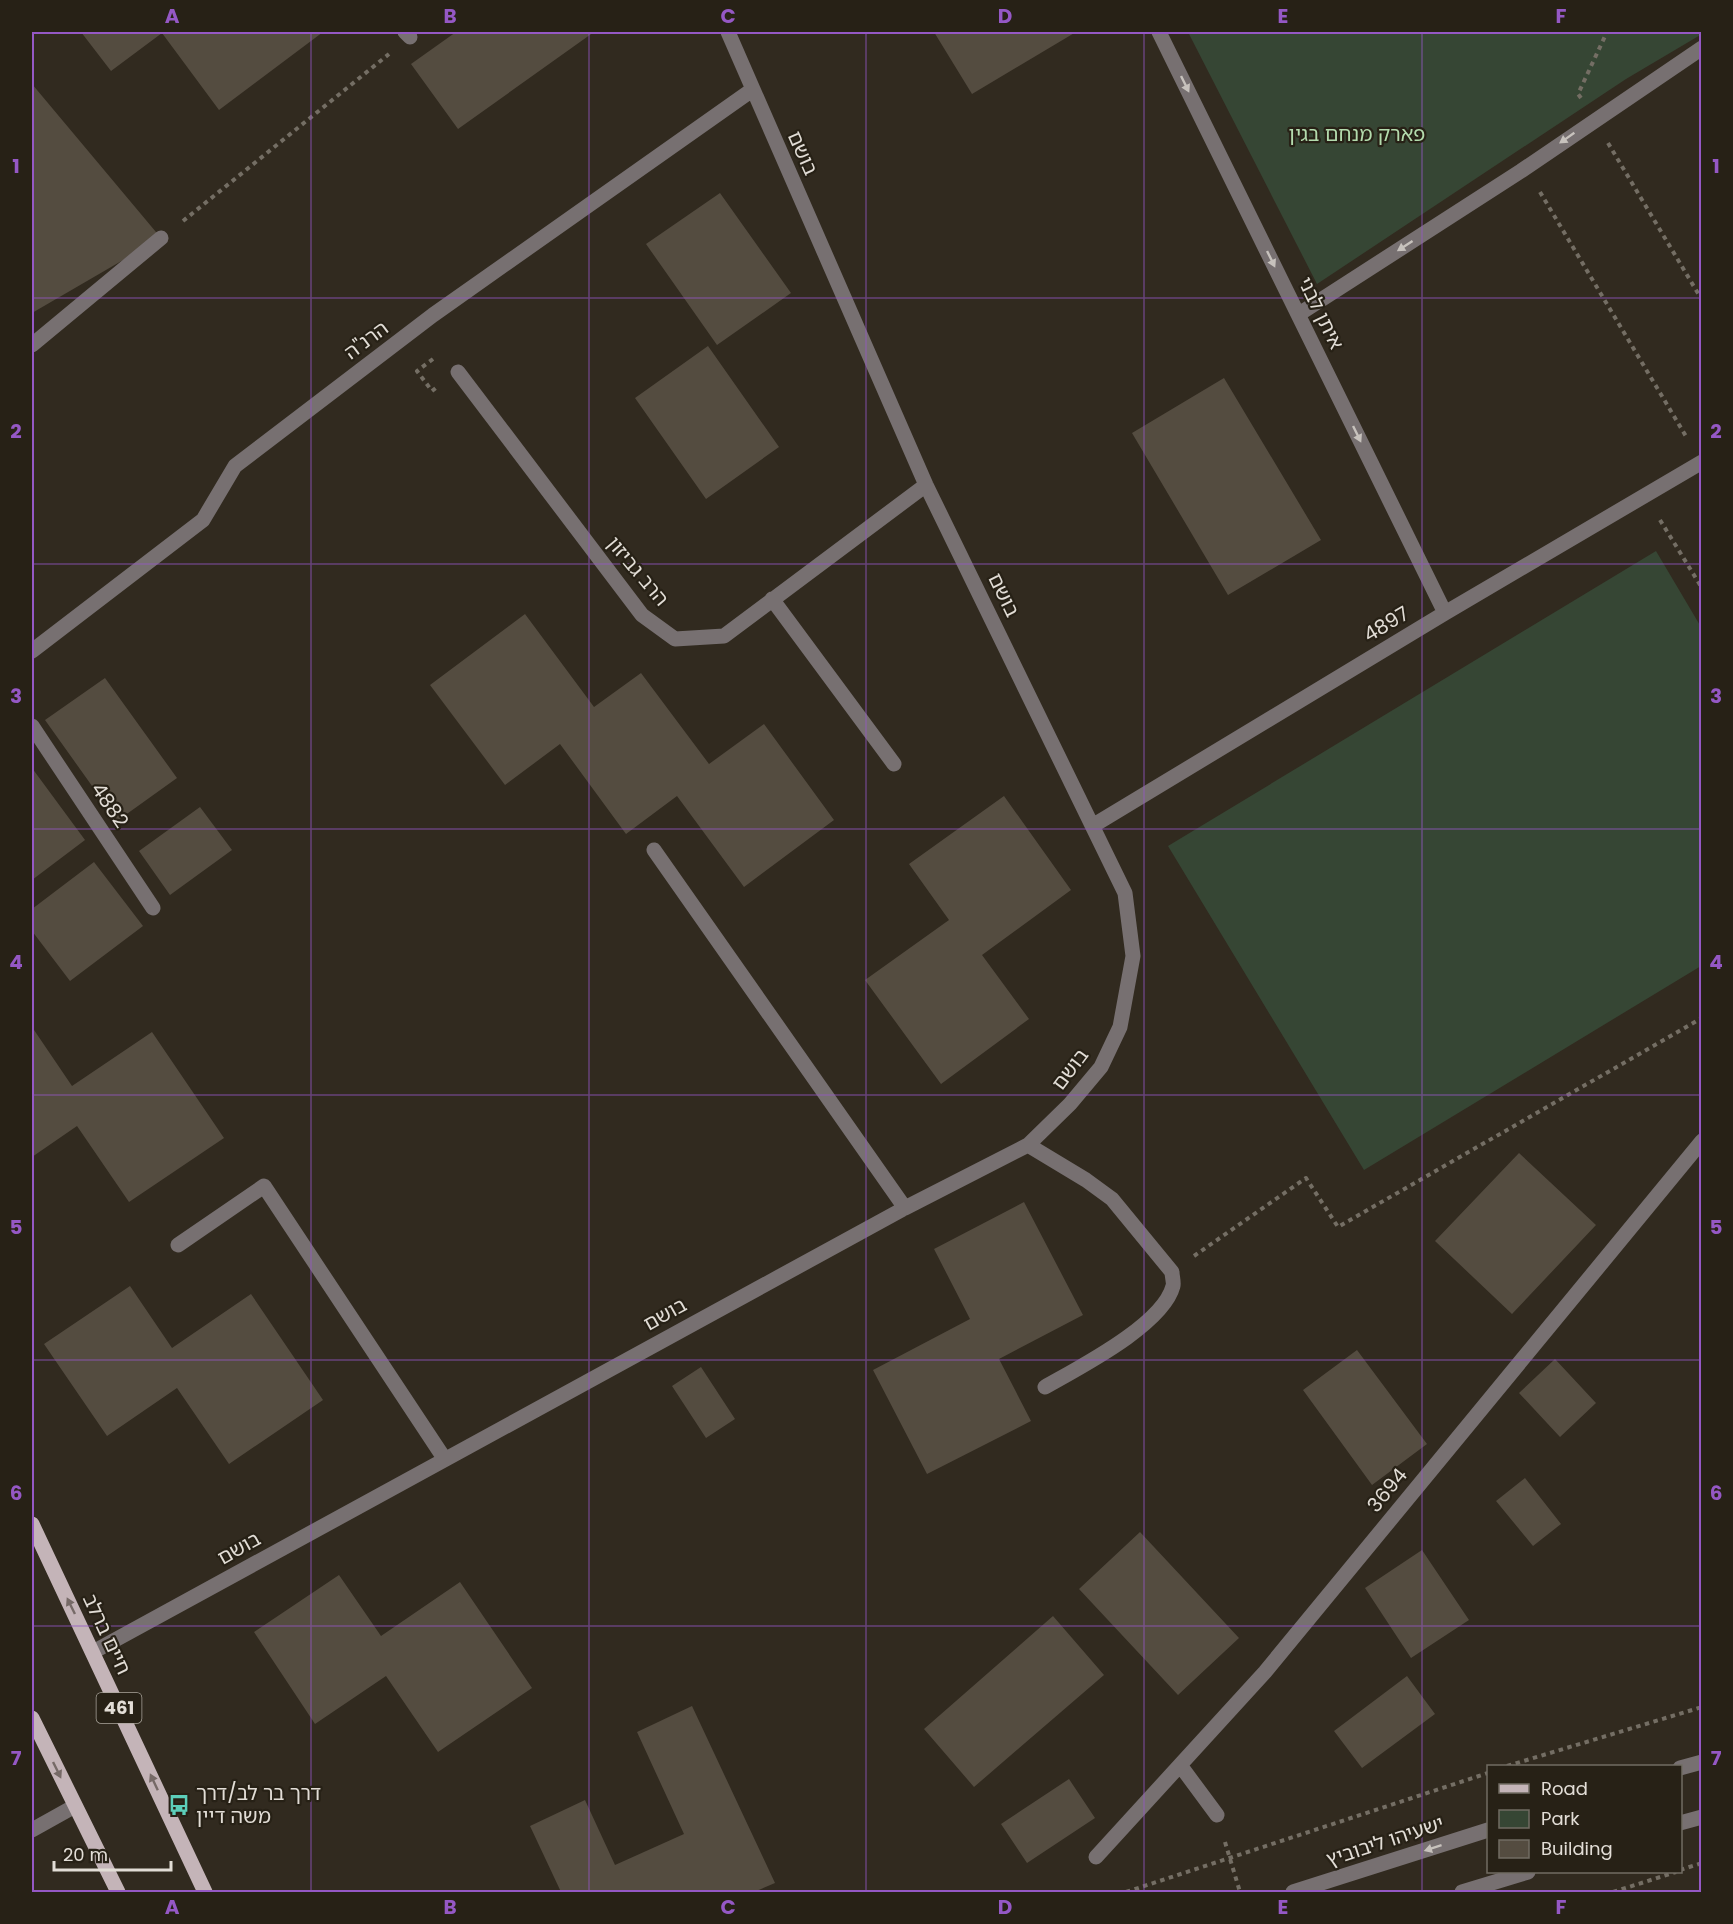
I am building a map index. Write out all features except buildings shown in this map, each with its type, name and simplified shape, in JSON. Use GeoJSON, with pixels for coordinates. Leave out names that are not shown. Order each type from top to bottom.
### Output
{"type":"FeatureCollection","features":[{"type":"Feature","properties":{"kind":"main road","name":"חיים ברלב"},"geometry":{"type":"LineString","coordinates":[[32,1524],[205,1893]]}},
{"type":"Feature","properties":{"kind":"main road"},"geometry":{"type":"LineString","coordinates":[[32,1718],[118,1893]]}},
{"type":"Feature","properties":{"kind":"street","name":"בושם"},"geometry":{"type":"LineString","coordinates":[[93,1652],[444,1458],[905,1208],[1028,1145],[1070,1104],[1101,1067],[1120,1027],[1133,956],[1125,893],[1094,825],[926,485],[728,32]]}},
{"type":"Feature","properties":{"kind":"street","name":"איתן לבני"},"geometry":{"type":"LineString","coordinates":[[1159,32],[1445,612]]}},
{"type":"Feature","properties":{"kind":"street"},"geometry":{"type":"LineString","coordinates":[[1299,314],[1525,168],[1593,117],[1701,48]]}},
{"type":"Feature","properties":{"kind":"street","name":"הרנ\"ה"},"geometry":{"type":"LineString","coordinates":[[32,651],[203,520],[235,466],[434,315],[752,90]]}},
{"type":"Feature","properties":{"kind":"street"},"geometry":{"type":"LineString","coordinates":[[32,345],[161,238]]}},
{"type":"Feature","properties":{"kind":"street","name":"הרב גביזון"},"geometry":{"type":"LineString","coordinates":[[458,372],[642,615],[675,639],[724,636],[926,485]]}},
{"type":"Feature","properties":{"kind":"street","name":"4897"},"geometry":{"type":"LineString","coordinates":[[1094,825],[1445,612],[1701,462]]}},
{"type":"Feature","properties":{"kind":"street"},"geometry":{"type":"LineString","coordinates":[[772,599],[894,764]]}},
{"type":"Feature","properties":{"kind":"street","name":"4882"},"geometry":{"type":"LineString","coordinates":[[32,726],[153,908]]}},
{"type":"Feature","properties":{"kind":"street"},"geometry":{"type":"LineString","coordinates":[[654,850],[905,1208]]}},
{"type":"Feature","properties":{"kind":"street","name":"3694"},"geometry":{"type":"LineString","coordinates":[[1096,1857],[1265,1672],[1701,1141]]}},
{"type":"Feature","properties":{"kind":"street"},"geometry":{"type":"LineString","coordinates":[[1028,1145],[1112,1198],[1172,1272],[1173,1286],[1161,1307],[1118,1345],[1045,1387]]}},
{"type":"Feature","properties":{"kind":"street"},"geometry":{"type":"LineString","coordinates":[[178,1245],[264,1186],[444,1458]]}},
{"type":"Feature","properties":{"kind":"street"},"geometry":{"type":"LineString","coordinates":[[1682,1767],[1701,1761]]}},
{"type":"Feature","properties":{"kind":"street"},"geometry":{"type":"LineString","coordinates":[[1180,1765],[1217,1815]]}},
{"type":"Feature","properties":{"kind":"street"},"geometry":{"type":"LineString","coordinates":[[32,1830],[75,1806]]}},
{"type":"Feature","properties":{"kind":"street"},"geometry":{"type":"LineString","coordinates":[[1682,1822],[1701,1816]]}},
{"type":"Feature","properties":{"kind":"street","name":"ישעיהו ליבוביץ"},"geometry":{"type":"LineString","coordinates":[[1293,1893],[1487,1830]]}},
{"type":"Feature","properties":{"kind":"street"},"geometry":{"type":"LineString","coordinates":[[1462,1893],[1525,1873]]}},
{"type":"Feature","properties":{"kind":"path"},"geometry":{"type":"LineString","coordinates":[[1607,32],[1578,94],[1701,300]]}},
{"type":"Feature","properties":{"kind":"path"},"geometry":{"type":"LineString","coordinates":[[161,238],[408,34]]}},
{"type":"Feature","properties":{"kind":"path"},"geometry":{"type":"LineString","coordinates":[[1525,168],[1689,441]]}},
{"type":"Feature","properties":{"kind":"path"},"geometry":{"type":"LineString","coordinates":[[1657,515],[1701,588]]}},
{"type":"Feature","properties":{"kind":"path"},"geometry":{"type":"LineString","coordinates":[[1172,1272],[1306,1178],[1338,1227],[1701,1018]]}},
{"type":"Feature","properties":{"kind":"path"},"geometry":{"type":"LineString","coordinates":[[1513,1765],[1701,1707]]}},
{"type":"Feature","properties":{"kind":"path"},"geometry":{"type":"LineString","coordinates":[[1126,1893],[1229,1856],[1487,1773]]}},
{"type":"Feature","properties":{"kind":"path"},"geometry":{"type":"LineString","coordinates":[[1229,1856],[1240,1893]]}},
{"type":"Feature","properties":{"kind":"path"},"geometry":{"type":"LineString","coordinates":[[1682,1870],[1701,1863]]}},
{"type":"Feature","properties":{"kind":"path"},"geometry":{"type":"LineString","coordinates":[[1613,1893],[1672,1873]]}},
{"type":"Feature","properties":{"kind":"green space","name":"פארק מנחם בגין"},"geometry":{"type":"Polygon","coordinates":[[[1188,32],[1701,32],[1702,34],[1626,79],[1317,284],[1188,32]]]}},
{"type":"Feature","properties":{"kind":"green space"},"geometry":{"type":"Polygon","coordinates":[[[1656,551],[1701,627],[1701,966],[1364,1170],[1168,846],[1656,551]]]}},
{"type":"Feature","properties":{"kind":"place","name":"דרך בר לב/דרך משה דיין"},"geometry":{"type":"Point","coordinates":[179,1805]}}]}
